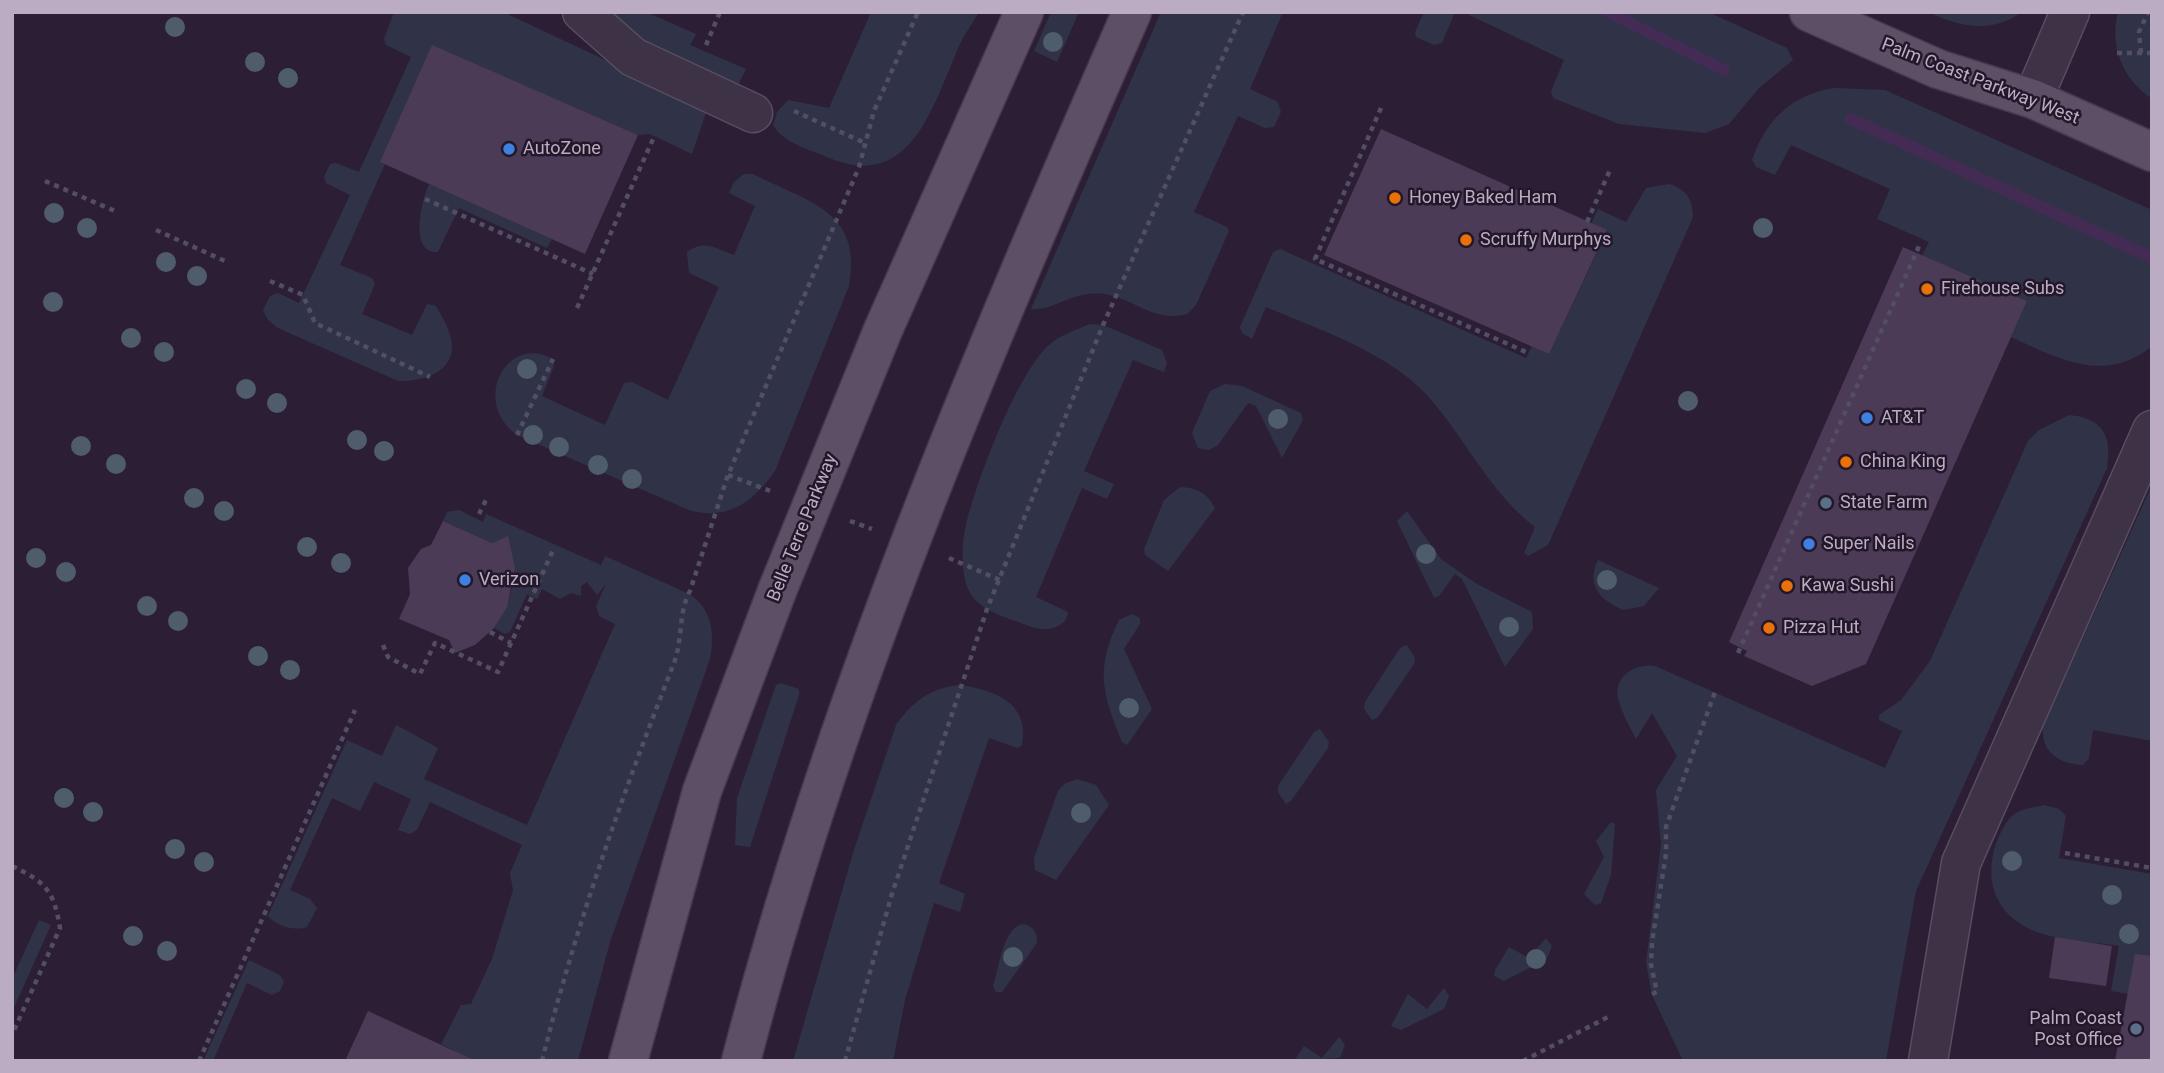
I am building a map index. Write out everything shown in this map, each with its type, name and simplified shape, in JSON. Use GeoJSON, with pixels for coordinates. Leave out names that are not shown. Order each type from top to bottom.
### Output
{"type":"FeatureCollection","features":[{"type":"Feature","properties":{"kind":"main road","name":"Belle Terre Parkway"},"geometry":{"type":"LineString","coordinates":[[628,1061],[702,790],[883,330],[1024,12]]}},
{"type":"Feature","properties":{"kind":"main road"},"geometry":{"type":"LineString","coordinates":[[741,1061],[820,793],[909,543],[979,368],[1132,12]]}},
{"type":"Feature","properties":{"kind":"main road","name":"Palm Coast Parkway West"},"geometry":{"type":"LineString","coordinates":[[1809,12],[1938,69],[2033,99],[2152,152]]}},
{"type":"Feature","properties":{"kind":"street"},"geometry":{"type":"LineString","coordinates":[[582,12],[633,57],[768,109]]}},
{"type":"Feature","properties":{"kind":"street"},"geometry":{"type":"LineString","coordinates":[[2033,99],[2070,12]]}},
{"type":"Feature","properties":{"kind":"street"},"geometry":{"type":"LineString","coordinates":[[1928,1061],[1961,863],[2152,430]]}},
{"type":"Feature","properties":{"kind":"path"},"geometry":{"type":"LineString","coordinates":[[706,45],[720,12]]}},
{"type":"Feature","properties":{"kind":"path"},"geometry":{"type":"LineString","coordinates":[[542,1061],[568,960],[592,885],[680,648],[684,603],[728,475],[859,167],[874,111],[918,12]]}},
{"type":"Feature","properties":{"kind":"path"},"geometry":{"type":"LineString","coordinates":[[845,1061],[891,897],[961,685],[1000,580],[1103,325],[1243,12]]}},
{"type":"Feature","properties":{"kind":"path"},"geometry":{"type":"LineString","coordinates":[[2141,53],[2139,32],[2148,12]]}},
{"type":"Feature","properties":{"kind":"path"},"geometry":{"type":"LineString","coordinates":[[2117,53],[2152,53]]}},
{"type":"Feature","properties":{"kind":"path"},"geometry":{"type":"LineString","coordinates":[[1381,108],[1315,259],[1527,352]]}},
{"type":"Feature","properties":{"kind":"path"},"geometry":{"type":"LineString","coordinates":[[768,109],[865,143]]}},
{"type":"Feature","properties":{"kind":"path"},"geometry":{"type":"LineString","coordinates":[[577,308],[654,136]]}},
{"type":"Feature","properties":{"kind":"path"},"geometry":{"type":"LineString","coordinates":[[1587,222],[1610,170]]}},
{"type":"Feature","properties":{"kind":"path"},"geometry":{"type":"LineString","coordinates":[[45,181],[115,211]]}},
{"type":"Feature","properties":{"kind":"path"},"geometry":{"type":"LineString","coordinates":[[425,199],[593,274]]}},
{"type":"Feature","properties":{"kind":"path"},"geometry":{"type":"LineString","coordinates":[[156,230],[225,261]]}},
{"type":"Feature","properties":{"kind":"path"},"geometry":{"type":"LineString","coordinates":[[1738,653],[1920,244]]}},
{"type":"Feature","properties":{"kind":"path"},"geometry":{"type":"LineString","coordinates":[[270,281],[303,295],[315,323],[430,377]]}},
{"type":"Feature","properties":{"kind":"path"},"geometry":{"type":"LineString","coordinates":[[517,435],[553,359]]}},
{"type":"Feature","properties":{"kind":"path"},"geometry":{"type":"LineString","coordinates":[[728,475],[1000,580]]}},
{"type":"Feature","properties":{"kind":"path"},"geometry":{"type":"LineString","coordinates":[[479,514],[486,500]]}},
{"type":"Feature","properties":{"kind":"path"},"geometry":{"type":"LineString","coordinates":[[383,645],[388,657],[421,674],[435,643],[498,672],[554,548]]}},
{"type":"Feature","properties":{"kind":"path"},"geometry":{"type":"LineString","coordinates":[[518,578],[537,585]]}},
{"type":"Feature","properties":{"kind":"path"},"geometry":{"type":"LineString","coordinates":[[490,632],[511,643]]}},
{"type":"Feature","properties":{"kind":"path"},"geometry":{"type":"LineString","coordinates":[[1652,995],[1657,992],[1651,965],[1652,942],[1666,854],[1666,827],[1715,692]]}},
{"type":"Feature","properties":{"kind":"path"},"geometry":{"type":"LineString","coordinates":[[199,1061],[355,710]]}},
{"type":"Feature","properties":{"kind":"path"},"geometry":{"type":"LineString","coordinates":[[2065,853],[2152,868]]}},
{"type":"Feature","properties":{"kind":"path"},"geometry":{"type":"LineString","coordinates":[[12,866],[46,884],[57,909],[60,928],[12,1035]]}},
{"type":"Feature","properties":{"kind":"path"},"geometry":{"type":"LineString","coordinates":[[1523,1061],[1608,1017]]}},
{"type":"Feature","properties":{"kind":"shaded area"},"geometry":{"type":"Polygon","coordinates":[[[394,12],[503,12],[701,105],[706,113],[692,154],[650,134],[638,135],[432,46],[385,164],[340,265],[372,278],[375,284],[362,314],[412,335],[427,304],[436,306],[439,311],[450,336],[451,356],[447,364],[433,374],[406,381],[398,381],[278,328],[268,320],[263,310],[270,296],[278,293],[299,303],[350,195],[326,183],[324,177],[330,164],[336,163],[359,172],[411,57],[386,45],[384,39],[394,12]]]}},
{"type":"Feature","properties":{"kind":"shaded area"},"geometry":{"type":"Polygon","coordinates":[[[608,12],[646,12],[696,34],[690,45],[746,69],[739,83],[731,85],[642,46],[608,12]]]}},
{"type":"Feature","properties":{"kind":"shaded area"},"geometry":{"type":"Polygon","coordinates":[[[871,12],[979,12],[962,40],[940,92],[915,137],[899,153],[880,163],[856,165],[797,145],[773,125],[777,112],[788,100],[829,108],[871,12]]]}},
{"type":"Feature","properties":{"kind":"shaded area"},"geometry":{"type":"Polygon","coordinates":[[[1051,12],[1079,12],[1057,62],[1034,51],[1051,12]]]}},
{"type":"Feature","properties":{"kind":"shaded area"},"geometry":{"type":"Polygon","coordinates":[[[1161,12],[1283,12],[1250,89],[1278,102],[1281,112],[1274,127],[1265,128],[1238,116],[1194,212],[1227,227],[1229,231],[1196,305],[1187,314],[1175,316],[1154,313],[1116,297],[1094,293],[1031,309],[1161,12]]]}},
{"type":"Feature","properties":{"kind":"shaded area"},"geometry":{"type":"Polygon","coordinates":[[[1424,12],[1455,12],[1442,43],[1434,45],[1416,37],[1415,32],[1424,12]]]}},
{"type":"Feature","properties":{"kind":"shaded area"},"geometry":{"type":"Polygon","coordinates":[[[1463,12],[1708,12],[1787,48],[1793,60],[1759,88],[1729,124],[1705,133],[1619,124],[1553,98],[1551,91],[1564,60],[1463,12]]]}},
{"type":"Feature","properties":{"kind":"shaded area"},"geometry":{"type":"Polygon","coordinates":[[[1928,12],[2022,12],[1999,23],[1975,26],[1928,12]]]}},
{"type":"Feature","properties":{"kind":"shaded area"},"geometry":{"type":"Polygon","coordinates":[[[2118,12],[2152,12],[2152,99],[2133,82],[2121,61],[2115,38],[2118,12]]]}},
{"type":"Feature","properties":{"kind":"shaded area"},"geometry":{"type":"Polygon","coordinates":[[[1834,88],[1885,90],[2152,210],[2152,346],[2134,358],[2099,366],[2063,359],[2028,345],[2011,337],[2027,301],[1922,256],[1929,242],[1877,219],[1890,189],[1791,145],[1775,175],[1756,167],[1752,160],[1773,121],[1793,103],[1819,91],[1834,88]]]}},
{"type":"Feature","properties":{"kind":"shaded area"},"geometry":{"type":"Polygon","coordinates":[[[744,174],[753,174],[827,212],[848,240],[851,261],[849,286],[775,471],[767,482],[748,500],[728,511],[703,513],[689,510],[517,435],[503,421],[496,405],[496,389],[500,374],[509,362],[522,355],[537,353],[553,359],[554,366],[542,396],[605,425],[624,383],[632,382],[668,400],[719,287],[689,273],[687,252],[705,245],[734,255],[755,206],[729,193],[734,182],[744,174]]]}},
{"type":"Feature","properties":{"kind":"shaded area"},"geometry":{"type":"Polygon","coordinates":[[[429,184],[552,239],[547,248],[459,208],[438,252],[429,250],[423,244],[420,224],[423,201],[429,184]]]}},
{"type":"Feature","properties":{"kind":"shaded area"},"geometry":{"type":"Polygon","coordinates":[[[1670,184],[1688,196],[1693,217],[1548,545],[1528,556],[1524,553],[1535,527],[1504,498],[1440,411],[1410,379],[1351,343],[1266,307],[1252,339],[1242,333],[1240,327],[1273,252],[1280,249],[1526,358],[1532,346],[1549,354],[1607,231],[1591,224],[1598,209],[1626,222],[1646,188],[1670,184]]]}},
{"type":"Feature","properties":{"kind":"shaded area"},"geometry":{"type":"Polygon","coordinates":[[[1090,324],[1103,325],[1162,350],[1167,363],[1164,372],[1133,360],[1084,471],[1114,484],[1107,499],[1082,488],[1036,597],[1068,612],[1066,618],[1063,623],[1053,628],[1035,628],[992,611],[973,597],[964,572],[964,533],[988,456],[1023,380],[1052,342],[1090,324]]]}},
{"type":"Feature","properties":{"kind":"shaded area"},"geometry":{"type":"Polygon","coordinates":[[[1225,384],[1242,386],[1301,413],[1303,420],[1282,458],[1256,406],[1248,403],[1218,445],[1209,450],[1198,448],[1192,433],[1210,391],[1225,384]]]}},
{"type":"Feature","properties":{"kind":"shaded area"},"geometry":{"type":"Polygon","coordinates":[[[2069,415],[2090,420],[2103,431],[2108,447],[2107,468],[1916,891],[1886,1061],[1683,1061],[1652,995],[1646,963],[1661,844],[1656,790],[1677,756],[1652,713],[1636,739],[1619,702],[1617,693],[1621,679],[1639,667],[1655,666],[1885,768],[1902,731],[1879,720],[1879,715],[1901,700],[1930,661],[2028,441],[2039,430],[2069,415]]]}},
{"type":"Feature","properties":{"kind":"shaded area"},"geometry":{"type":"Polygon","coordinates":[[[2152,485],[2152,741],[2093,730],[2089,758],[2083,765],[2066,762],[2048,750],[2043,727],[2152,485]]]}},
{"type":"Feature","properties":{"kind":"shaded area"},"geometry":{"type":"Polygon","coordinates":[[[1180,487],[1201,492],[1215,508],[1168,571],[1145,555],[1144,549],[1164,500],[1180,487]]]}},
{"type":"Feature","properties":{"kind":"shaded area"},"geometry":{"type":"Polygon","coordinates":[[[459,510],[483,522],[486,514],[601,565],[605,556],[689,594],[703,607],[712,631],[710,659],[610,942],[578,1061],[451,1061],[455,1051],[441,1044],[461,1005],[471,1004],[492,959],[513,890],[510,873],[522,845],[430,802],[417,830],[410,834],[398,830],[411,799],[374,782],[360,811],[332,798],[290,890],[310,899],[317,908],[307,927],[286,927],[268,916],[347,740],[382,756],[396,725],[438,748],[424,779],[527,825],[615,624],[599,616],[596,606],[606,584],[597,595],[587,582],[581,586],[581,596],[571,593],[560,599],[542,589],[537,599],[527,594],[510,632],[505,634],[494,628],[511,594],[513,574],[504,538],[492,543],[443,521],[447,512],[459,510]]]}},
{"type":"Feature","properties":{"kind":"shaded area"},"geometry":{"type":"Polygon","coordinates":[[[1407,511],[1441,559],[1477,584],[1532,612],[1533,629],[1505,667],[1462,579],[1455,574],[1439,596],[1434,598],[1397,521],[1407,511]]]}},
{"type":"Feature","properties":{"kind":"shaded area"},"geometry":{"type":"Polygon","coordinates":[[[1598,560],[1659,588],[1644,606],[1623,610],[1597,591],[1594,577],[1598,560]]]}},
{"type":"Feature","properties":{"kind":"shaded area"},"geometry":{"type":"Polygon","coordinates":[[[1132,614],[1140,618],[1140,624],[1124,649],[1152,709],[1127,745],[1122,742],[1110,709],[1104,667],[1111,637],[1119,620],[1132,614]]]}},
{"type":"Feature","properties":{"kind":"shaded area"},"geometry":{"type":"Polygon","coordinates":[[[1407,645],[1415,658],[1414,664],[1378,717],[1372,720],[1364,709],[1365,702],[1400,648],[1407,645]]]}},
{"type":"Feature","properties":{"kind":"shaded area"},"geometry":{"type":"Polygon","coordinates":[[[780,683],[799,689],[799,695],[750,847],[735,845],[737,798],[776,685],[780,683]]]}},
{"type":"Feature","properties":{"kind":"shaded area"},"geometry":{"type":"Polygon","coordinates":[[[961,685],[986,691],[1008,702],[1021,719],[1023,731],[1022,745],[1018,748],[989,738],[939,883],[965,894],[960,912],[934,903],[905,1000],[893,1061],[793,1061],[853,853],[896,725],[916,702],[932,692],[961,685]]]}},
{"type":"Feature","properties":{"kind":"shaded area"},"geometry":{"type":"Polygon","coordinates":[[[1320,729],[1329,742],[1328,748],[1291,801],[1286,804],[1278,792],[1278,786],[1314,732],[1320,729]]]}},
{"type":"Feature","properties":{"kind":"shaded area"},"geometry":{"type":"Polygon","coordinates":[[[1077,779],[1096,785],[1109,805],[1056,880],[1035,870],[1034,858],[1058,791],[1064,784],[1077,779]]]}},
{"type":"Feature","properties":{"kind":"shaded area"},"geometry":{"type":"Polygon","coordinates":[[[2044,805],[2059,809],[2066,816],[2059,858],[2152,874],[2152,998],[2111,991],[2119,946],[2058,938],[2034,931],[2012,918],[1996,896],[1991,871],[1992,858],[2001,832],[2015,813],[2044,805]]]}},
{"type":"Feature","properties":{"kind":"shaded area"},"geometry":{"type":"Polygon","coordinates":[[[1611,822],[1615,824],[1611,875],[1601,903],[1595,905],[1584,894],[1604,857],[1596,841],[1611,822]]]}},
{"type":"Feature","properties":{"kind":"shaded area"},"geometry":{"type":"Polygon","coordinates":[[[39,920],[51,925],[12,1012],[12,979],[39,920]]]}},
{"type":"Feature","properties":{"kind":"shaded area"},"geometry":{"type":"Polygon","coordinates":[[[1024,924],[1035,931],[1037,943],[1002,992],[996,992],[993,986],[1007,940],[1017,926],[1024,924]]]}},
{"type":"Feature","properties":{"kind":"shaded area"},"geometry":{"type":"Polygon","coordinates":[[[1546,938],[1552,946],[1547,959],[1504,981],[1494,976],[1509,947],[1529,958],[1546,938]]]}},
{"type":"Feature","properties":{"kind":"shaded area"},"geometry":{"type":"Polygon","coordinates":[[[249,960],[280,975],[284,982],[280,991],[272,995],[247,983],[213,1061],[203,1061],[249,960]]]}},
{"type":"Feature","properties":{"kind":"shaded area"},"geometry":{"type":"Polygon","coordinates":[[[1444,988],[1449,996],[1444,1009],[1401,1030],[1391,1026],[1408,994],[1427,1009],[1444,988]]]}},
{"type":"Feature","properties":{"kind":"shaded area"},"geometry":{"type":"Polygon","coordinates":[[[1339,1037],[1345,1045],[1340,1058],[1294,1061],[1304,1046],[1322,1058],[1339,1037]]]}},
{"type":"Feature","properties":{"kind":"building","name":"AutoZone"},"geometry":{"type":"Polygon","coordinates":[[[432,45],[638,135],[585,254],[380,162],[432,45]]]}},
{"type":"Feature","properties":{"kind":"building"},"geometry":{"type":"Polygon","coordinates":[[[1381,129],[1607,230],[1549,354],[1324,255],[1381,129]]]}},
{"type":"Feature","properties":{"kind":"building"},"geometry":{"type":"Polygon","coordinates":[[[1903,247],[2027,301],[1866,664],[1812,686],[1744,656],[1747,651],[1729,642],[1903,247]]]}},
{"type":"Feature","properties":{"kind":"building","name":"Verizon"},"geometry":{"type":"Polygon","coordinates":[[[443,521],[492,543],[508,536],[515,568],[507,607],[494,628],[475,645],[455,653],[449,640],[399,619],[410,594],[408,568],[421,549],[431,545],[443,521]]]}},
{"type":"Feature","properties":{"kind":"building"},"geometry":{"type":"Polygon","coordinates":[[[2055,937],[2112,946],[2106,986],[2049,978],[2055,937]]]}},
{"type":"Feature","properties":{"kind":"building","name":"Palm Coast Post Office"},"geometry":{"type":"Polygon","coordinates":[[[2135,954],[2152,956],[2152,1061],[2115,1061],[2135,954]]]}},
{"type":"Feature","properties":{"kind":"building"},"geometry":{"type":"Polygon","coordinates":[[[368,1011],[476,1061],[345,1061],[368,1011]]]}},
{"type":"Feature","properties":{"kind":"waterway"},"geometry":{"type":"LineString","coordinates":[[1608,12],[1724,70]]}},
{"type":"Feature","properties":{"kind":"waterway"},"geometry":{"type":"LineString","coordinates":[[1851,119],[2152,258]]}},
{"type":"Feature","properties":{"kind":"place","name":"AutoZone"},"geometry":{"type":"Point","coordinates":[509,149]}},
{"type":"Feature","properties":{"kind":"place","name":"Honey Baked Ham"},"geometry":{"type":"Point","coordinates":[1395,198]}},
{"type":"Feature","properties":{"kind":"place","name":"Scruffy Murphys"},"geometry":{"type":"Point","coordinates":[1466,240]}},
{"type":"Feature","properties":{"kind":"place","name":"Firehouse Subs"},"geometry":{"type":"Point","coordinates":[1927,289]}},
{"type":"Feature","properties":{"kind":"place","name":"AT&T"},"geometry":{"type":"Point","coordinates":[1867,418]}},
{"type":"Feature","properties":{"kind":"place","name":"China King"},"geometry":{"type":"Point","coordinates":[1846,462]}},
{"type":"Feature","properties":{"kind":"place","name":"State Farm"},"geometry":{"type":"Point","coordinates":[1826,503]}},
{"type":"Feature","properties":{"kind":"place","name":"Super Nails"},"geometry":{"type":"Point","coordinates":[1809,544]}},
{"type":"Feature","properties":{"kind":"place","name":"Verizon"},"geometry":{"type":"Point","coordinates":[465,580]}},
{"type":"Feature","properties":{"kind":"place","name":"Kawa Sushi"},"geometry":{"type":"Point","coordinates":[1787,586]}},
{"type":"Feature","properties":{"kind":"place","name":"Pizza Hut"},"geometry":{"type":"Point","coordinates":[1769,628]}},
{"type":"Feature","properties":{"kind":"place","name":"Palm Coast Post Office"},"geometry":{"type":"Point","coordinates":[2136,1029]}}]}
